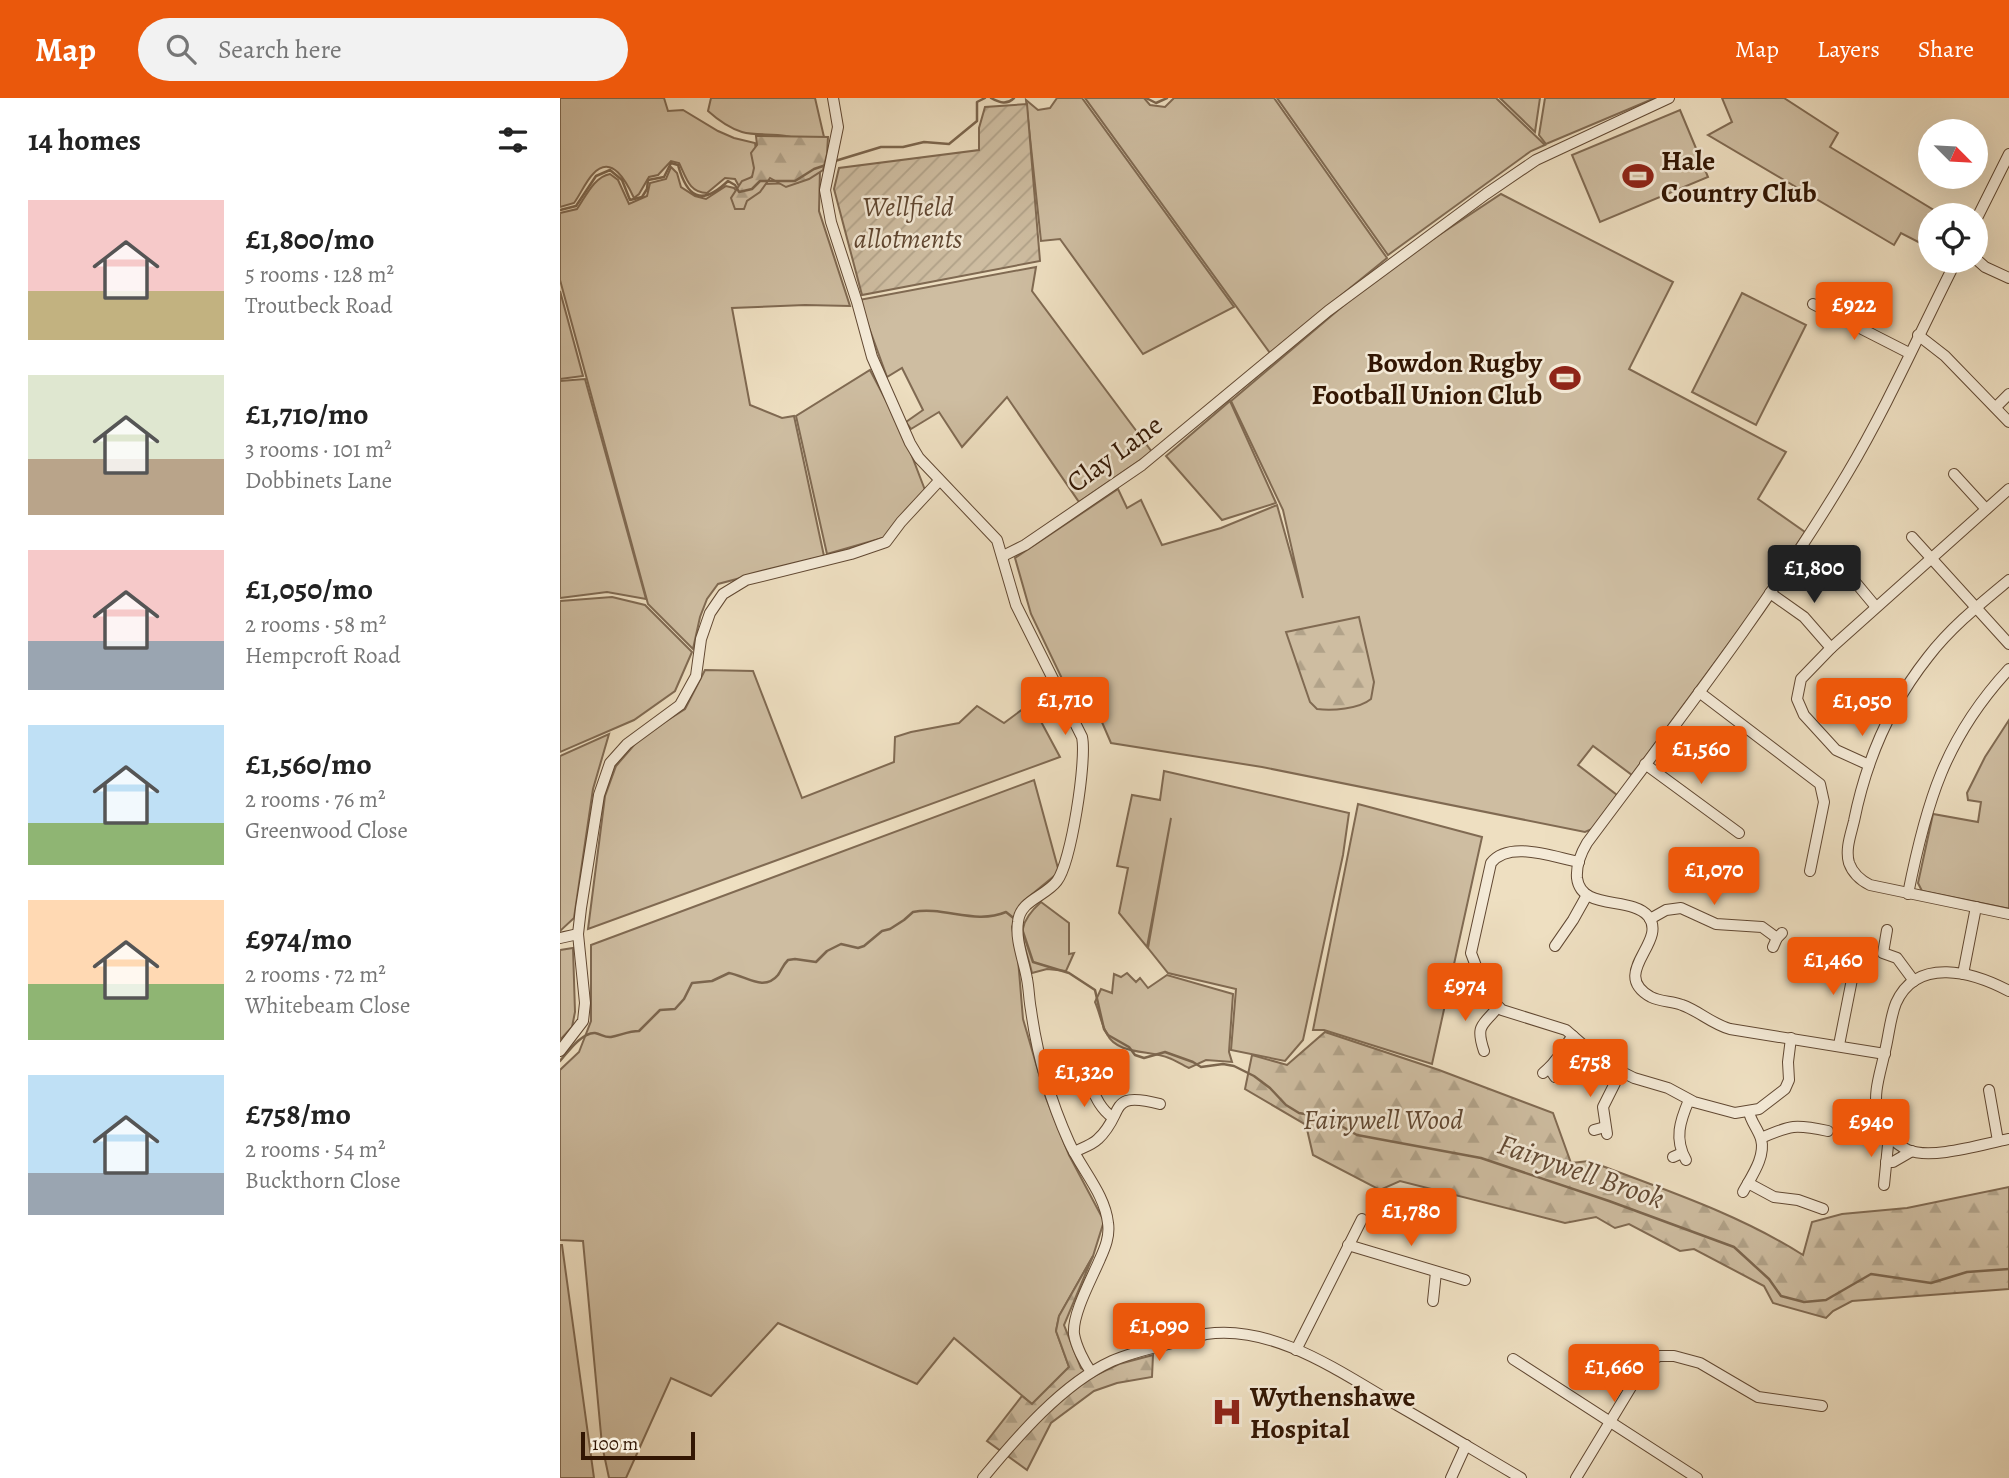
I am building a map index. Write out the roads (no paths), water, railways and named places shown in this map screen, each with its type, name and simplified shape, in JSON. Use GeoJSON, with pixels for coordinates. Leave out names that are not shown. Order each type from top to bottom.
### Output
{"type":"FeatureCollection","features":[{"type":"Feature","properties":{"kind":"street"},"geometry":{"type":"LineString","coordinates":[[835,98],[838,127],[825,190],[831,222],[872,357],[919,458],[997,540],[1016,606],[1082,737],[1084,746],[1081,780],[1063,870],[1050,889],[1024,907],[1018,918],[1017,932],[1038,1047],[1062,1126],[1097,1191],[1108,1223],[1108,1236],[1077,1314],[1074,1333],[1091,1372]]}},
{"type":"Feature","properties":{"kind":"street","name":"Clay Lane"},"geometry":{"type":"LineString","coordinates":[[1003,555],[1025,545],[1142,465],[1328,311],[1486,194],[1536,160],[1669,98]]}},
{"type":"Feature","properties":{"kind":"street"},"geometry":{"type":"LineString","coordinates":[[1984,203],[2009,154]]}},
{"type":"Feature","properties":{"kind":"street"},"geometry":{"type":"LineString","coordinates":[[1988,268],[2009,278]]}},
{"type":"Feature","properties":{"kind":"street"},"geometry":{"type":"LineString","coordinates":[[1885,1054],[1723,1027],[1683,1005],[1656,999],[1646,993],[1638,981],[1636,971],[1639,958],[1652,938],[1653,925],[1650,919],[1637,909],[1587,895],[1578,882],[1579,862],[1587,843],[1770,593],[1848,472],[1949,273]]}},
{"type":"Feature","properties":{"kind":"street"},"geometry":{"type":"LineString","coordinates":[[1813,304],[1909,353]]}},
{"type":"Feature","properties":{"kind":"street"},"geometry":{"type":"LineString","coordinates":[[1918,335],[1940,351],[2009,422]]}},
{"type":"Feature","properties":{"kind":"street"},"geometry":{"type":"LineString","coordinates":[[1996,407],[2009,394]]}},
{"type":"Feature","properties":{"kind":"street"},"geometry":{"type":"LineString","coordinates":[[1954,473],[1986,509]]}},
{"type":"Feature","properties":{"kind":"street"},"geometry":{"type":"LineString","coordinates":[[560,1051],[583,1021],[585,1003],[578,934],[599,795],[610,763],[627,744],[680,705],[696,676],[701,639],[710,612],[723,594],[746,580],[851,554],[886,542],[939,481]]}},
{"type":"Feature","properties":{"kind":"street"},"geometry":{"type":"LineString","coordinates":[[1868,765],[1832,747],[1798,705],[1797,691],[1802,676],[2009,489]]}},
{"type":"Feature","properties":{"kind":"street"},"geometry":{"type":"LineString","coordinates":[[1911,536],[2009,644]]}},
{"type":"Feature","properties":{"kind":"street"},"geometry":{"type":"LineString","coordinates":[[2009,580],[1976,607],[1928,656],[1894,709],[1868,765],[1848,850],[1854,873],[1866,884],[2009,914]]}},
{"type":"Feature","properties":{"kind":"street"},"geometry":{"type":"LineString","coordinates":[[1855,582],[1876,607]]}},
{"type":"Feature","properties":{"kind":"street"},"geometry":{"type":"LineString","coordinates":[[1770,593],[1804,617],[1831,648]]}},
{"type":"Feature","properties":{"kind":"street"},"geometry":{"type":"LineString","coordinates":[[1908,894],[1923,821],[1939,776],[1971,717],[2009,669]]}},
{"type":"Feature","properties":{"kind":"street"},"geometry":{"type":"LineString","coordinates":[[1699,692],[1820,784],[1824,802],[1810,871]]}},
{"type":"Feature","properties":{"kind":"street"},"geometry":{"type":"LineString","coordinates":[[1868,695],[1894,709]]}},
{"type":"Feature","properties":{"kind":"street"},"geometry":{"type":"LineString","coordinates":[[1645,764],[1739,833]]}},
{"type":"Feature","properties":{"kind":"street"},"geometry":{"type":"LineString","coordinates":[[1579,862],[1515,850],[1501,854],[1491,863],[1471,953],[1483,988],[1498,1007],[1513,1015],[1561,1028],[1604,1063],[1638,1079],[1670,1089],[1689,1100],[1733,1113],[1749,1112],[1762,1107],[1786,1088],[1790,1077],[1788,1062],[1791,1038]]}},
{"type":"Feature","properties":{"kind":"street"},"geometry":{"type":"LineString","coordinates":[[1555,947],[1587,895]]}},
{"type":"Feature","properties":{"kind":"street"},"geometry":{"type":"LineString","coordinates":[[1963,974],[1976,907]]}},
{"type":"Feature","properties":{"kind":"street"},"geometry":{"type":"LineString","coordinates":[[1650,919],[1670,909],[1681,908],[1716,924],[1762,927],[1777,939]]}},
{"type":"Feature","properties":{"kind":"street"},"geometry":{"type":"LineString","coordinates":[[1887,930],[1883,953],[1897,958],[1914,981]]}},
{"type":"Feature","properties":{"kind":"street"},"geometry":{"type":"LineString","coordinates":[[560,938],[578,934]]}},
{"type":"Feature","properties":{"kind":"street"},"geometry":{"type":"LineString","coordinates":[[1839,1045],[1857,954]]}},
{"type":"Feature","properties":{"kind":"street"},"geometry":{"type":"LineString","coordinates":[[2009,991],[1963,974],[1934,972],[1914,981],[1896,1004],[1876,1101],[1879,1116],[1889,1135],[1900,1146],[1912,1151],[1930,1153],[2009,1139]]}},
{"type":"Feature","properties":{"kind":"street"},"geometry":{"type":"LineString","coordinates":[[1479,1047],[1480,1026],[1498,1007]]}},
{"type":"Feature","properties":{"kind":"street"},"geometry":{"type":"LineString","coordinates":[[1549,1073],[1562,1049],[1573,1036]]}},
{"type":"Feature","properties":{"kind":"street"},"geometry":{"type":"LineString","coordinates":[[1594,1130],[1606,1130],[1602,1109],[1621,1071]]}},
{"type":"Feature","properties":{"kind":"street"},"geometry":{"type":"LineString","coordinates":[[1086,1076],[1098,1104],[1112,1117]]}},
{"type":"Feature","properties":{"kind":"street"},"geometry":{"type":"LineString","coordinates":[[1989,1090],[1998,1141]]}},
{"type":"Feature","properties":{"kind":"street"},"geometry":{"type":"LineString","coordinates":[[1074,1152],[1097,1140],[1120,1106],[1135,1097],[1160,1104]]}},
{"type":"Feature","properties":{"kind":"street"},"geometry":{"type":"LineString","coordinates":[[1680,1157],[1681,1117],[1689,1100]]}},
{"type":"Feature","properties":{"kind":"street"},"geometry":{"type":"LineString","coordinates":[[1749,1112],[1761,1138],[1761,1155],[1745,1188],[1773,1197],[1794,1199],[1816,1210]]}},
{"type":"Feature","properties":{"kind":"street"},"geometry":{"type":"LineString","coordinates":[[1761,1138],[1787,1126],[1814,1124],[1828,1131]]}},
{"type":"Feature","properties":{"kind":"street"},"geometry":{"type":"LineString","coordinates":[[1884,1185],[1889,1135]]}},
{"type":"Feature","properties":{"kind":"street"},"geometry":{"type":"LineString","coordinates":[[1886,1162],[1893,1162],[1912,1151]]}},
{"type":"Feature","properties":{"kind":"street"},"geometry":{"type":"LineString","coordinates":[[1296,1350],[1362,1219]]}},
{"type":"Feature","properties":{"kind":"street"},"geometry":{"type":"LineString","coordinates":[[1348,1245],[1465,1280]]}},
{"type":"Feature","properties":{"kind":"street"},"geometry":{"type":"LineString","coordinates":[[1433,1301],[1436,1272]]}},
{"type":"Feature","properties":{"kind":"street"},"geometry":{"type":"LineString","coordinates":[[983,1478],[1025,1430],[1091,1372],[1113,1360],[1220,1332],[1248,1334],[1308,1354],[1521,1478]]}},
{"type":"Feature","properties":{"kind":"street"},"geometry":{"type":"LineString","coordinates":[[1576,1478],[1645,1364],[1659,1356],[1674,1356],[1700,1363],[1758,1397],[1822,1406]]}},
{"type":"Feature","properties":{"kind":"street"},"geometry":{"type":"LineString","coordinates":[[1513,1359],[1697,1478]]}},
{"type":"Feature","properties":{"kind":"street"},"geometry":{"type":"LineString","coordinates":[[1451,1478],[1466,1445]]}},
{"type":"Feature","properties":{"kind":"waterway"},"geometry":{"type":"LineString","coordinates":[[835,161],[881,147],[903,147],[924,142],[949,144],[977,121],[977,102],[985,98]]}},
{"type":"Feature","properties":{"kind":"waterway"},"geometry":{"type":"LineString","coordinates":[[991,98],[1003,102],[1014,98]]}},
{"type":"Feature","properties":{"kind":"waterway"},"geometry":{"type":"LineString","coordinates":[[1146,98],[1156,103],[1167,98]]}},
{"type":"Feature","properties":{"kind":"waterway"},"geometry":{"type":"LineString","coordinates":[[560,210],[576,206],[596,176],[610,170],[622,180],[630,200],[642,197],[648,180],[664,177],[671,163],[678,165],[691,191],[703,196],[728,181],[735,185],[739,192],[752,189],[760,181],[795,181],[826,165]]}},
{"type":"Feature","properties":{"kind":"waterway","name":"Fairywell Brook"},"geometry":{"type":"LineString","coordinates":[[560,1061],[575,1044],[590,1034],[609,1037],[639,1031],[660,1010],[675,1009],[692,983],[712,981],[729,973],[755,982],[767,982],[778,975],[788,960],[816,962],[827,951],[841,944],[858,948],[864,946],[913,912],[936,911],[983,917],[1006,912],[1016,920]]}},
{"type":"Feature","properties":{"kind":"waterway","name":"Fairywell Brook"},"geometry":{"type":"LineString","coordinates":[[1022,929],[1033,962],[1069,973],[1095,990],[1104,1029],[1108,1035],[1129,1047],[1135,1055],[1144,1058],[1165,1052],[1201,1067],[1223,1064],[1234,1066],[1254,1076],[1299,1113],[1327,1118],[1357,1135],[1481,1158],[1734,1247],[1769,1279],[1781,1296],[1804,1302],[1826,1300],[1871,1274],[1931,1283],[1967,1272],[2009,1269]]}},
{"type":"Feature","properties":{"kind":"place","name":"Hale Country Club"},"geometry":{"type":"Point","coordinates":[1638,176]}},
{"type":"Feature","properties":{"kind":"place","name":"Bowdon Rugby Football Union Club"},"geometry":{"type":"Point","coordinates":[1565,378]}},
{"type":"Feature","properties":{"kind":"place","name":"Wythenshawe Hospital"},"geometry":{"type":"Point","coordinates":[1227,1412]}},
{"type":"Feature","properties":{"kind":"park label","name":"Wellfield allotments"},"geometry":{"type":"Point","coordinates":[908,222]}},
{"type":"Feature","properties":{"kind":"park label","name":"Fairywell Wood"},"geometry":{"type":"Point","coordinates":[1383,1119]}}]}
